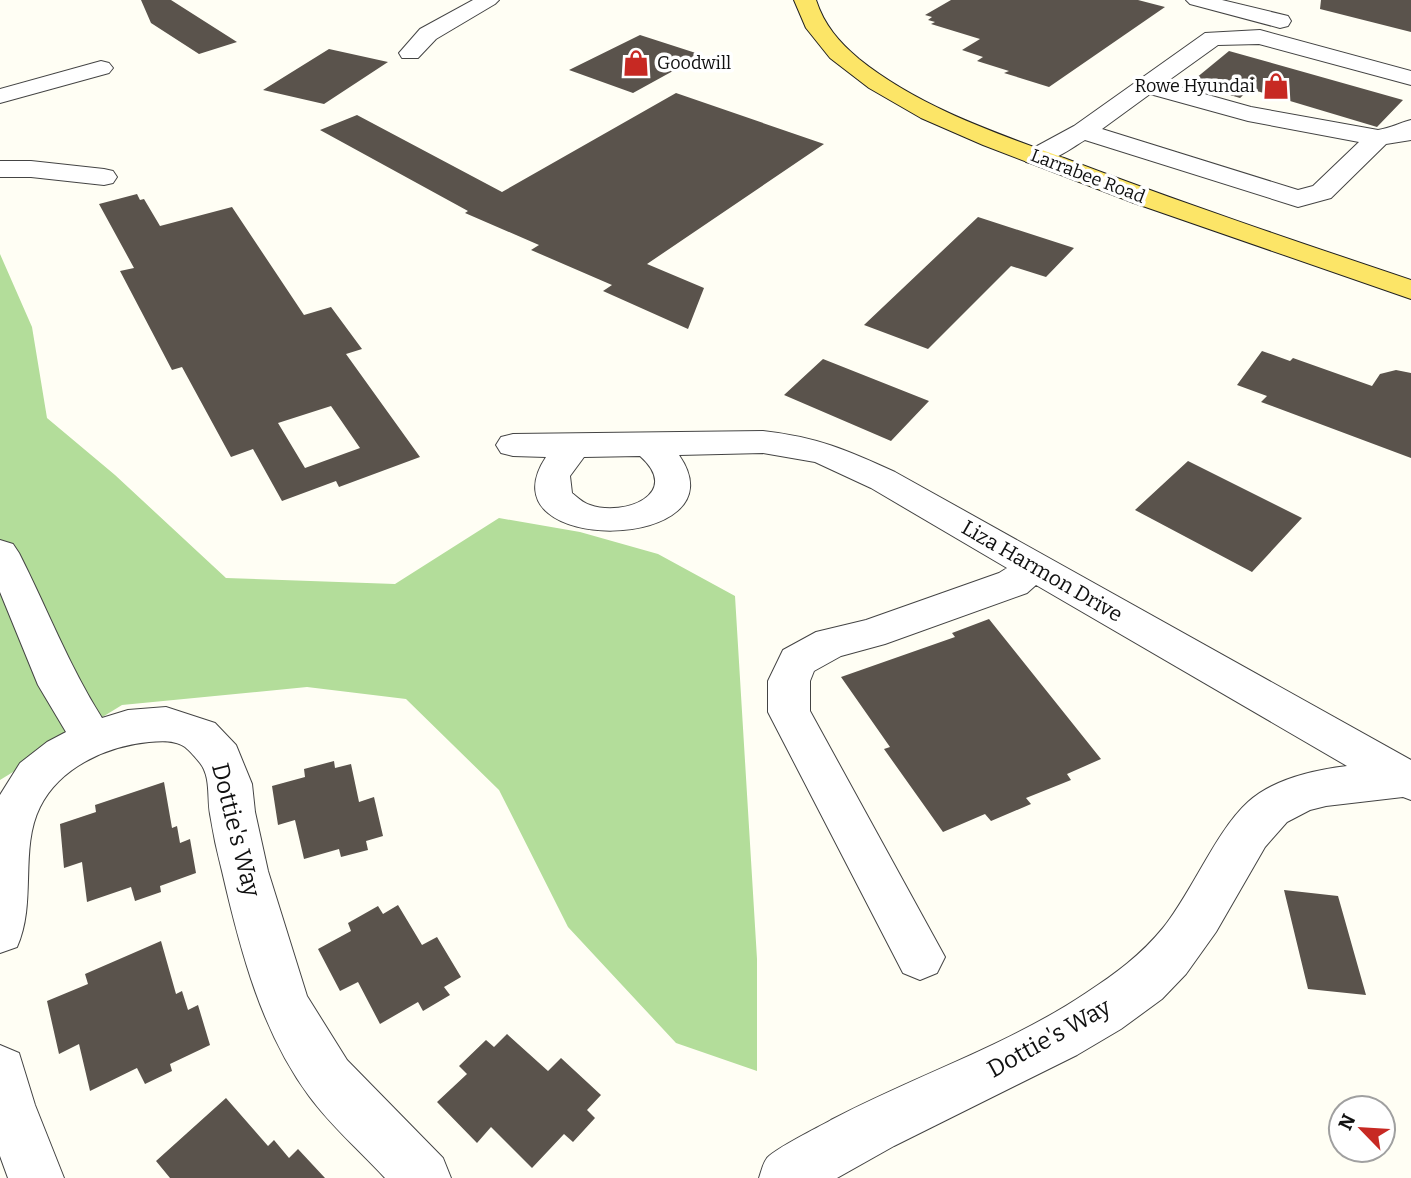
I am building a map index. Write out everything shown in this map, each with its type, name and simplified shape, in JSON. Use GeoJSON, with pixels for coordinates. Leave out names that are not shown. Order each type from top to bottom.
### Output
{"type":"FeatureCollection","features":[{"type":"Feature","properties":{"kind":"main road","name":"Larrabee Road"},"geometry":{"type":"LineString","coordinates":[[805,0],[820,32],[848,61],[922,109],[1035,157],[1411,290]]}},
{"type":"Feature","properties":{"kind":"street"},"geometry":{"type":"LineString","coordinates":[[410,53],[428,34],[488,0]]}},
{"type":"Feature","properties":{"kind":"street"},"geometry":{"type":"LineString","coordinates":[[1197,0],[1371,45]]}},
{"type":"Feature","properties":{"kind":"street"},"geometry":{"type":"LineString","coordinates":[[1035,157],[1083,131],[1213,38],[1260,37],[1411,78]]}},
{"type":"Feature","properties":{"kind":"street"},"geometry":{"type":"LineString","coordinates":[[1260,37],[1261,49],[1270,54],[1411,96]]}},
{"type":"Feature","properties":{"kind":"street"},"geometry":{"type":"LineString","coordinates":[[0,73],[25,66]]}},
{"type":"Feature","properties":{"kind":"street"},"geometry":{"type":"LineString","coordinates":[[0,96],[102,68]]}},
{"type":"Feature","properties":{"kind":"street"},"geometry":{"type":"LineString","coordinates":[[1149,86],[1248,114],[1378,138],[1403,134],[1411,127]]}},
{"type":"Feature","properties":{"kind":"street"},"geometry":{"type":"LineString","coordinates":[[1083,131],[1298,199],[1322,192],[1378,138]]}},
{"type":"Feature","properties":{"kind":"street"},"geometry":{"type":"LineString","coordinates":[[0,169],[31,169],[104,177]]}},
{"type":"Feature","properties":{"kind":"street","name":"Liza Harmon Drive"},"geometry":{"type":"LineString","coordinates":[[513,445],[763,442],[796,446],[827,454],[883,480],[1408,780]]}},
{"type":"Feature","properties":{"kind":"street"},"geometry":{"type":"LineString","coordinates":[[574,446],[554,472],[551,485],[555,498],[565,509],[581,517],[611,522],[641,516],[657,507],[668,496],[673,483],[672,470],[649,445]]}},
{"type":"Feature","properties":{"kind":"street"},"geometry":{"type":"LineString","coordinates":[[0,553],[30,614],[59,685],[92,738]]}},
{"type":"Feature","properties":{"kind":"street"},"geometry":{"type":"LineString","coordinates":[[920,957],[789,712],[789,681],[797,661],[830,643],[871,634],[1013,583],[1033,567]]}},
{"type":"Feature","properties":{"kind":"street","name":"Dottie's Way"},"geometry":{"type":"LineString","coordinates":[[0,931],[10,830],[19,802],[36,776],[62,754],[92,738],[128,727],[166,724],[200,735],[220,757],[230,784],[232,812],[246,871],[285,1006],[328,1078],[423,1178]]}},
{"type":"Feature","properties":{"kind":"street","name":"Dottie's Way"},"geometry":{"type":"LineString","coordinates":[[787,1178],[811,1161],[886,1121],[1031,1052],[1094,1018],[1146,980],[1186,937],[1256,821],[1280,803],[1311,791],[1408,780]]}},
{"type":"Feature","properties":{"kind":"street"},"geometry":{"type":"LineString","coordinates":[[0,1071],[8,1105],[36,1178]]}},
{"type":"Feature","properties":{"kind":"green space"},"geometry":{"type":"Polygon","coordinates":[[[0,254],[32,327],[47,418],[115,475],[226,578],[395,584],[499,518],[580,532],[658,554],[735,596],[757,959],[757,1071],[676,1043],[568,927],[499,790],[406,699],[307,687],[122,705],[0,780],[0,254]]]}},
{"type":"Feature","properties":{"kind":"building"},"geometry":{"type":"Polygon","coordinates":[[[141,0],[171,0],[237,42],[199,54],[151,23],[141,0]]]}},
{"type":"Feature","properties":{"kind":"building"},"geometry":{"type":"Polygon","coordinates":[[[951,0],[1138,0],[1165,7],[1049,87],[1004,73],[1009,71],[977,61],[983,57],[962,50],[980,39],[931,24],[935,22],[928,20],[932,17],[925,15],[951,0]]]}},
{"type":"Feature","properties":{"kind":"building"},"geometry":{"type":"Polygon","coordinates":[[[1321,0],[1411,0],[1411,32],[1320,9],[1321,0]]]}},
{"type":"Feature","properties":{"kind":"building","name":"Goodwill"},"geometry":{"type":"Polygon","coordinates":[[[640,35],[702,55],[633,93],[569,70],[640,35]]]}},
{"type":"Feature","properties":{"kind":"building"},"geometry":{"type":"Polygon","coordinates":[[[329,49],[388,62],[324,104],[263,90],[329,49]]]}},
{"type":"Feature","properties":{"kind":"building","name":"Rowe Hyundai"},"geometry":{"type":"Polygon","coordinates":[[[1229,51],[1403,100],[1377,127],[1250,89],[1240,98],[1190,83],[1229,51]]]}},
{"type":"Feature","properties":{"kind":"building"},"geometry":{"type":"Polygon","coordinates":[[[676,93],[824,144],[647,264],[704,288],[688,329],[603,291],[612,285],[531,250],[539,245],[465,213],[468,211],[320,130],[357,115],[502,192],[676,93]]]}},
{"type":"Feature","properties":{"kind":"building"},"geometry":{"type":"Polygon","coordinates":[[[137,194],[140,200],[144,199],[160,226],[232,207],[304,315],[331,307],[362,349],[346,354],[420,457],[339,487],[336,481],[282,501],[253,449],[231,457],[182,367],[172,370],[120,271],[134,268],[99,204],[137,194]],[[331,406],[278,423],[305,468],[360,448],[331,406]]]}},
{"type":"Feature","properties":{"kind":"building"},"geometry":{"type":"Polygon","coordinates":[[[978,217],[1074,248],[1046,277],[1011,266],[928,349],[864,325],[978,217]]]}},
{"type":"Feature","properties":{"kind":"building"},"geometry":{"type":"Polygon","coordinates":[[[1262,351],[1290,361],[1293,358],[1372,386],[1380,374],[1396,370],[1411,373],[1411,458],[1261,402],[1267,396],[1237,385],[1262,351]]]}},
{"type":"Feature","properties":{"kind":"building"},"geometry":{"type":"Polygon","coordinates":[[[823,359],[929,401],[891,441],[784,395],[823,359]]]}},
{"type":"Feature","properties":{"kind":"building"},"geometry":{"type":"Polygon","coordinates":[[[1188,461],[1302,518],[1252,572],[1135,510],[1188,461]]]}},
{"type":"Feature","properties":{"kind":"building"},"geometry":{"type":"Polygon","coordinates":[[[989,619],[1101,759],[1067,774],[1071,780],[1026,798],[1031,804],[991,821],[985,814],[943,832],[884,749],[890,747],[841,677],[955,637],[952,633],[989,619]]]}},
{"type":"Feature","properties":{"kind":"building"},"geometry":{"type":"Polygon","coordinates":[[[334,761],[335,768],[351,764],[359,802],[374,797],[383,836],[366,841],[368,850],[341,857],[339,849],[304,859],[295,820],[278,825],[272,786],[305,777],[304,769],[334,761]]]}},
{"type":"Feature","properties":{"kind":"building"},"geometry":{"type":"Polygon","coordinates":[[[164,782],[172,828],[177,826],[180,843],[190,839],[196,873],[160,886],[161,892],[135,901],[131,887],[87,902],[82,862],[64,868],[60,824],[96,812],[95,805],[164,782]]]}},
{"type":"Feature","properties":{"kind":"building"},"geometry":{"type":"Polygon","coordinates":[[[1284,890],[1338,896],[1366,995],[1308,989],[1284,890]]]}},
{"type":"Feature","properties":{"kind":"building"},"geometry":{"type":"Polygon","coordinates":[[[398,905],[422,945],[437,937],[461,977],[444,987],[450,995],[423,1011],[418,1002],[380,1024],[358,982],[340,991],[318,949],[351,931],[348,923],[378,906],[383,914],[398,905]]]}},
{"type":"Feature","properties":{"kind":"building"},"geometry":{"type":"Polygon","coordinates":[[[161,941],[176,994],[182,991],[188,1010],[198,1005],[210,1045],[170,1064],[172,1071],[145,1084],[137,1068],[90,1091],[79,1044],[59,1054],[47,1001],[88,984],[85,974],[161,941]]]}},
{"type":"Feature","properties":{"kind":"building"},"geometry":{"type":"Polygon","coordinates":[[[507,1034],[548,1071],[561,1058],[601,1095],[587,1110],[595,1118],[573,1142],[564,1134],[532,1168],[491,1127],[477,1143],[437,1102],[467,1074],[459,1066],[486,1040],[494,1047],[507,1034]]]}},
{"type":"Feature","properties":{"kind":"building"},"geometry":{"type":"Polygon","coordinates":[[[226,1098],[268,1146],[274,1140],[289,1158],[298,1149],[325,1178],[170,1178],[156,1161],[226,1098]]]}},
{"type":"Feature","properties":{"kind":"place","name":"Goodwill"},"geometry":{"type":"Point","coordinates":[636,63]}},
{"type":"Feature","properties":{"kind":"place","name":"Rowe Hyundai"},"geometry":{"type":"Point","coordinates":[1276,86]}}]}
